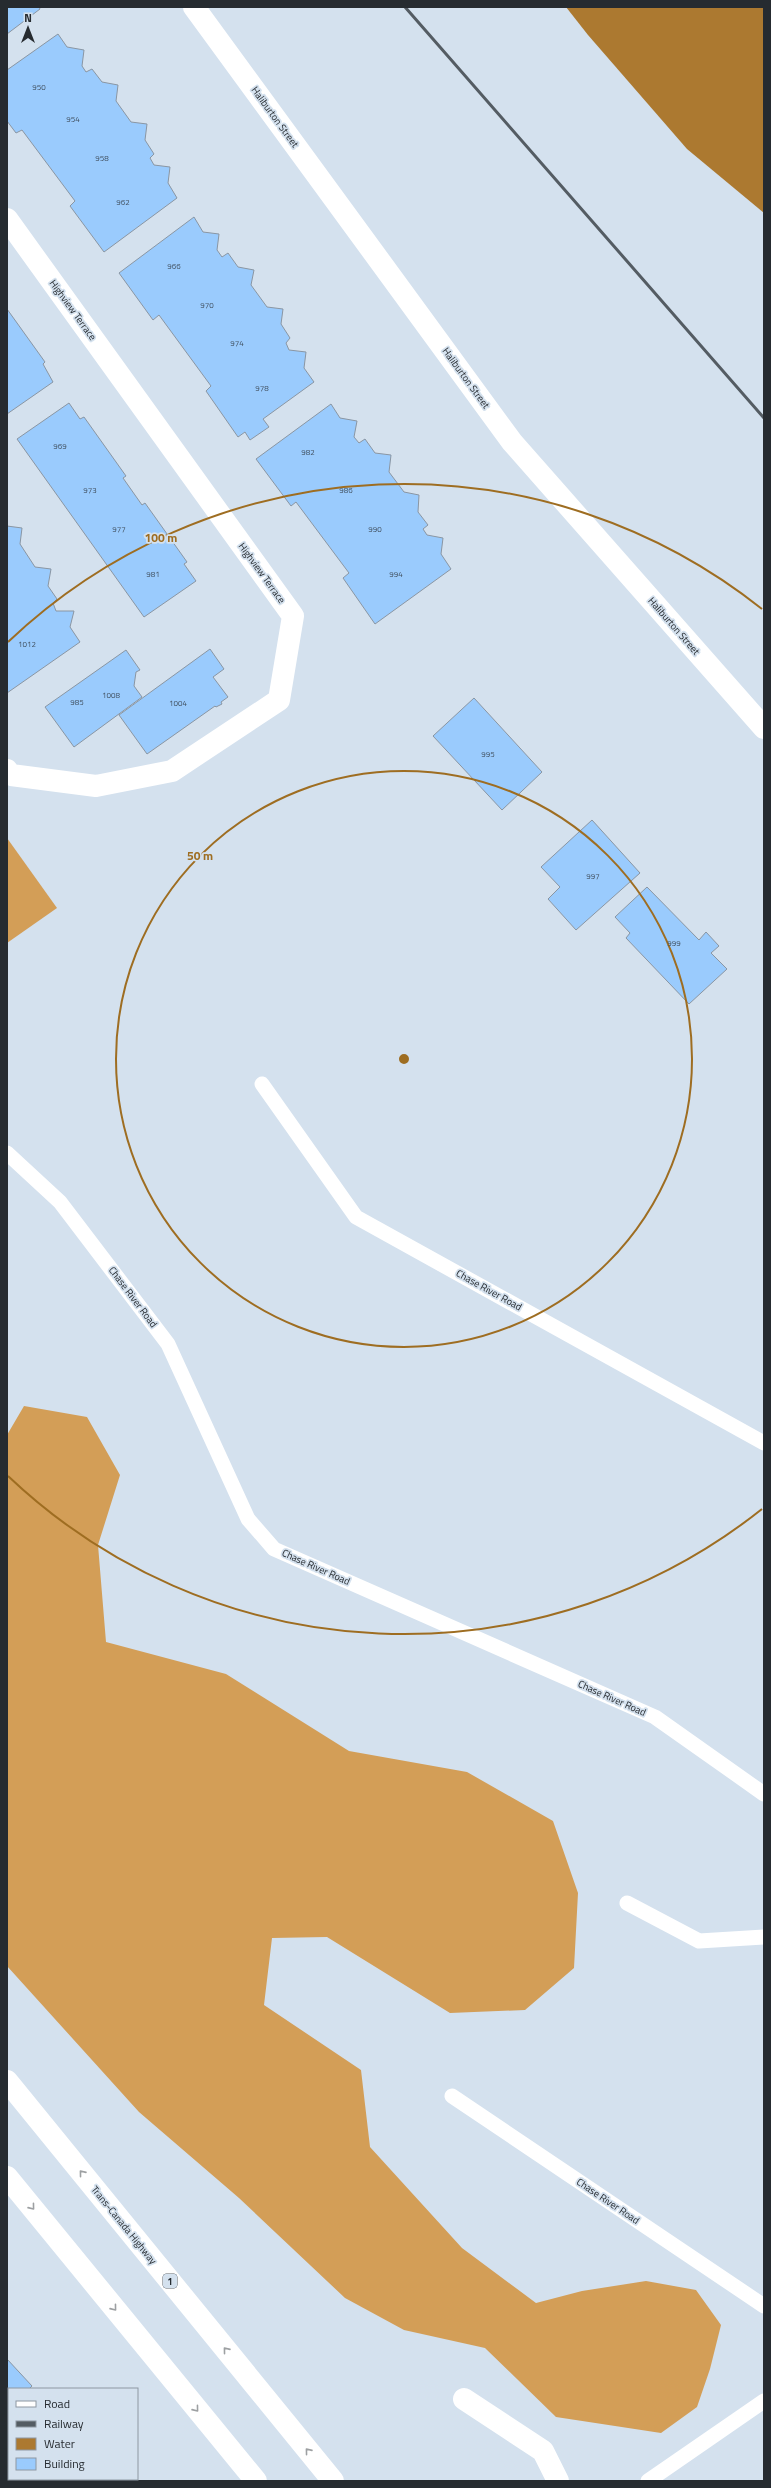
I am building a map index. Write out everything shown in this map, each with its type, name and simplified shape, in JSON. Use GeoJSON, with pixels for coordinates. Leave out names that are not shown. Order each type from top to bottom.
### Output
{"type":"FeatureCollection","features":[{"type":"Feature","properties":{"kind":"main road","name":"Haliburton Street"},"geometry":{"type":"LineString","coordinates":[[194,7],[512,442],[764,728]]}},
{"type":"Feature","properties":{"kind":"main road","name":"Highview Terrace"},"geometry":{"type":"LineString","coordinates":[[7,219],[293,616],[279,700],[172,771],[96,786],[11,775],[7,770]]}},
{"type":"Feature","properties":{"kind":"main road","name":"Trans-Canada Highway"},"geometry":{"type":"LineString","coordinates":[[7,2081],[333,2481]]}},
{"type":"Feature","properties":{"kind":"main road"},"geometry":{"type":"LineString","coordinates":[[7,2177],[256,2481]]}},
{"type":"Feature","properties":{"kind":"main road"},"geometry":{"type":"LineString","coordinates":[[464,2399],[544,2451],[558,2481]]}},
{"type":"Feature","properties":{"kind":"lane","name":"Chase River Road"},"geometry":{"type":"LineString","coordinates":[[262,1084],[356,1217],[764,1443]]}},
{"type":"Feature","properties":{"kind":"lane","name":"Chase River Road"},"geometry":{"type":"LineString","coordinates":[[7,1153],[60,1202],[168,1344],[248,1519],[274,1549],[655,1717],[764,1794]]}},
{"type":"Feature","properties":{"kind":"lane"},"geometry":{"type":"LineString","coordinates":[[627,1903],[699,1941],[764,1937]]}},
{"type":"Feature","properties":{"kind":"lane","name":"Chase River Road"},"geometry":{"type":"LineString","coordinates":[[452,2096],[764,2306]]}},
{"type":"Feature","properties":{"kind":"lane"},"geometry":{"type":"LineString","coordinates":[[648,2481],[764,2401]]}},
{"type":"Feature","properties":{"kind":"shaded area"},"geometry":{"type":"Polygon","coordinates":[[[7,838],[57,908],[7,943],[7,838]]]}},
{"type":"Feature","properties":{"kind":"shaded area"},"geometry":{"type":"Polygon","coordinates":[[[24,1406],[87,1417],[120,1475],[98,1545],[106,1642],[226,1674],[349,1751],[467,1772],[553,1821],[578,1893],[574,1968],[525,2010],[450,2013],[327,1937],[272,1938],[264,2005],[361,2070],[370,2147],[462,2248],[536,2303],[582,2291],[646,2281],[696,2290],[721,2325],[710,2369],[697,2407],[661,2433],[556,2417],[485,2348],[404,2330],[345,2298],[239,2198],[139,2112],[7,1966],[7,1435],[24,1406]]]}},
{"type":"Feature","properties":{"kind":"water"},"geometry":{"type":"Polygon","coordinates":[[[566,7],[764,7],[764,213],[687,149],[588,35],[566,7]]]}},
{"type":"Feature","properties":{"kind":"building"},"geometry":{"type":"Polygon","coordinates":[[[7,7],[39,7],[40,9],[7,34],[7,7]]]}},
{"type":"Feature","properties":{"kind":"building"},"geometry":{"type":"Polygon","coordinates":[[[58,34],[67,47],[84,50],[82,66],[86,72],[92,69],[102,82],[118,85],[116,101],[131,122],[147,124],[145,140],[154,154],[150,158],[154,165],[170,167],[168,183],[177,198],[104,252],[70,206],[75,201],[22,130],[16,133],[7,121],[7,70],[58,34]]]}},
{"type":"Feature","properties":{"kind":"building"},"geometry":{"type":"Polygon","coordinates":[[[194,217],[203,232],[219,234],[217,250],[222,257],[228,253],[238,267],[254,270],[251,285],[267,307],[283,309],[281,324],[290,338],[286,343],[289,350],[306,352],[304,368],[314,382],[263,419],[269,427],[250,440],[245,432],[238,437],[206,391],[211,386],[159,315],[153,320],[119,273],[194,217]]]}},
{"type":"Feature","properties":{"kind":"building"},"geometry":{"type":"Polygon","coordinates":[[[7,309],[45,362],[43,364],[53,382],[7,414],[7,309]]]}},
{"type":"Feature","properties":{"kind":"building"},"geometry":{"type":"Polygon","coordinates":[[[69,403],[80,419],[84,417],[126,476],[123,478],[142,505],[145,503],[187,562],[184,564],[196,581],[144,617],[17,439],[69,403]]]}},
{"type":"Feature","properties":{"kind":"building"},"geometry":{"type":"Polygon","coordinates":[[[331,404],[340,418],[357,421],[354,437],[359,443],[365,439],[375,453],[391,455],[389,472],[404,492],[419,495],[418,512],[428,525],[423,529],[427,535],[443,538],[441,554],[451,569],[375,624],[343,578],[349,573],[296,502],[291,506],[256,459],[331,404]]]}},
{"type":"Feature","properties":{"kind":"building"},"geometry":{"type":"Polygon","coordinates":[[[7,526],[22,528],[20,544],[35,567],[51,569],[48,586],[57,599],[53,603],[56,611],[74,611],[70,627],[80,642],[7,693],[7,526]]]}},
{"type":"Feature","properties":{"kind":"building"},"geometry":{"type":"Polygon","coordinates":[[[210,649],[224,669],[213,677],[228,697],[221,702],[222,704],[216,707],[215,706],[147,754],[119,715],[210,649]]]}},
{"type":"Feature","properties":{"kind":"building"},"geometry":{"type":"Polygon","coordinates":[[[126,650],[140,670],[136,672],[134,686],[142,697],[74,747],[45,707],[126,650]]]}},
{"type":"Feature","properties":{"kind":"building"},"geometry":{"type":"Polygon","coordinates":[[[474,698],[542,772],[502,810],[433,736],[474,698]]]}},
{"type":"Feature","properties":{"kind":"building"},"geometry":{"type":"Polygon","coordinates":[[[592,820],[640,873],[576,930],[548,899],[560,887],[541,867],[592,820]]]}},
{"type":"Feature","properties":{"kind":"building"},"geometry":{"type":"Polygon","coordinates":[[[647,887],[699,940],[706,932],[719,946],[711,953],[727,969],[689,1004],[626,938],[630,933],[615,917],[647,887]]]}},
{"type":"Feature","properties":{"kind":"building"},"geometry":{"type":"Polygon","coordinates":[[[7,2359],[32,2386],[30,2388],[8,2388],[7,2407],[7,2359]]]}},
{"type":"Feature","properties":{"kind":"railway"},"geometry":{"type":"LineString","coordinates":[[405,7],[764,418]]}}]}
